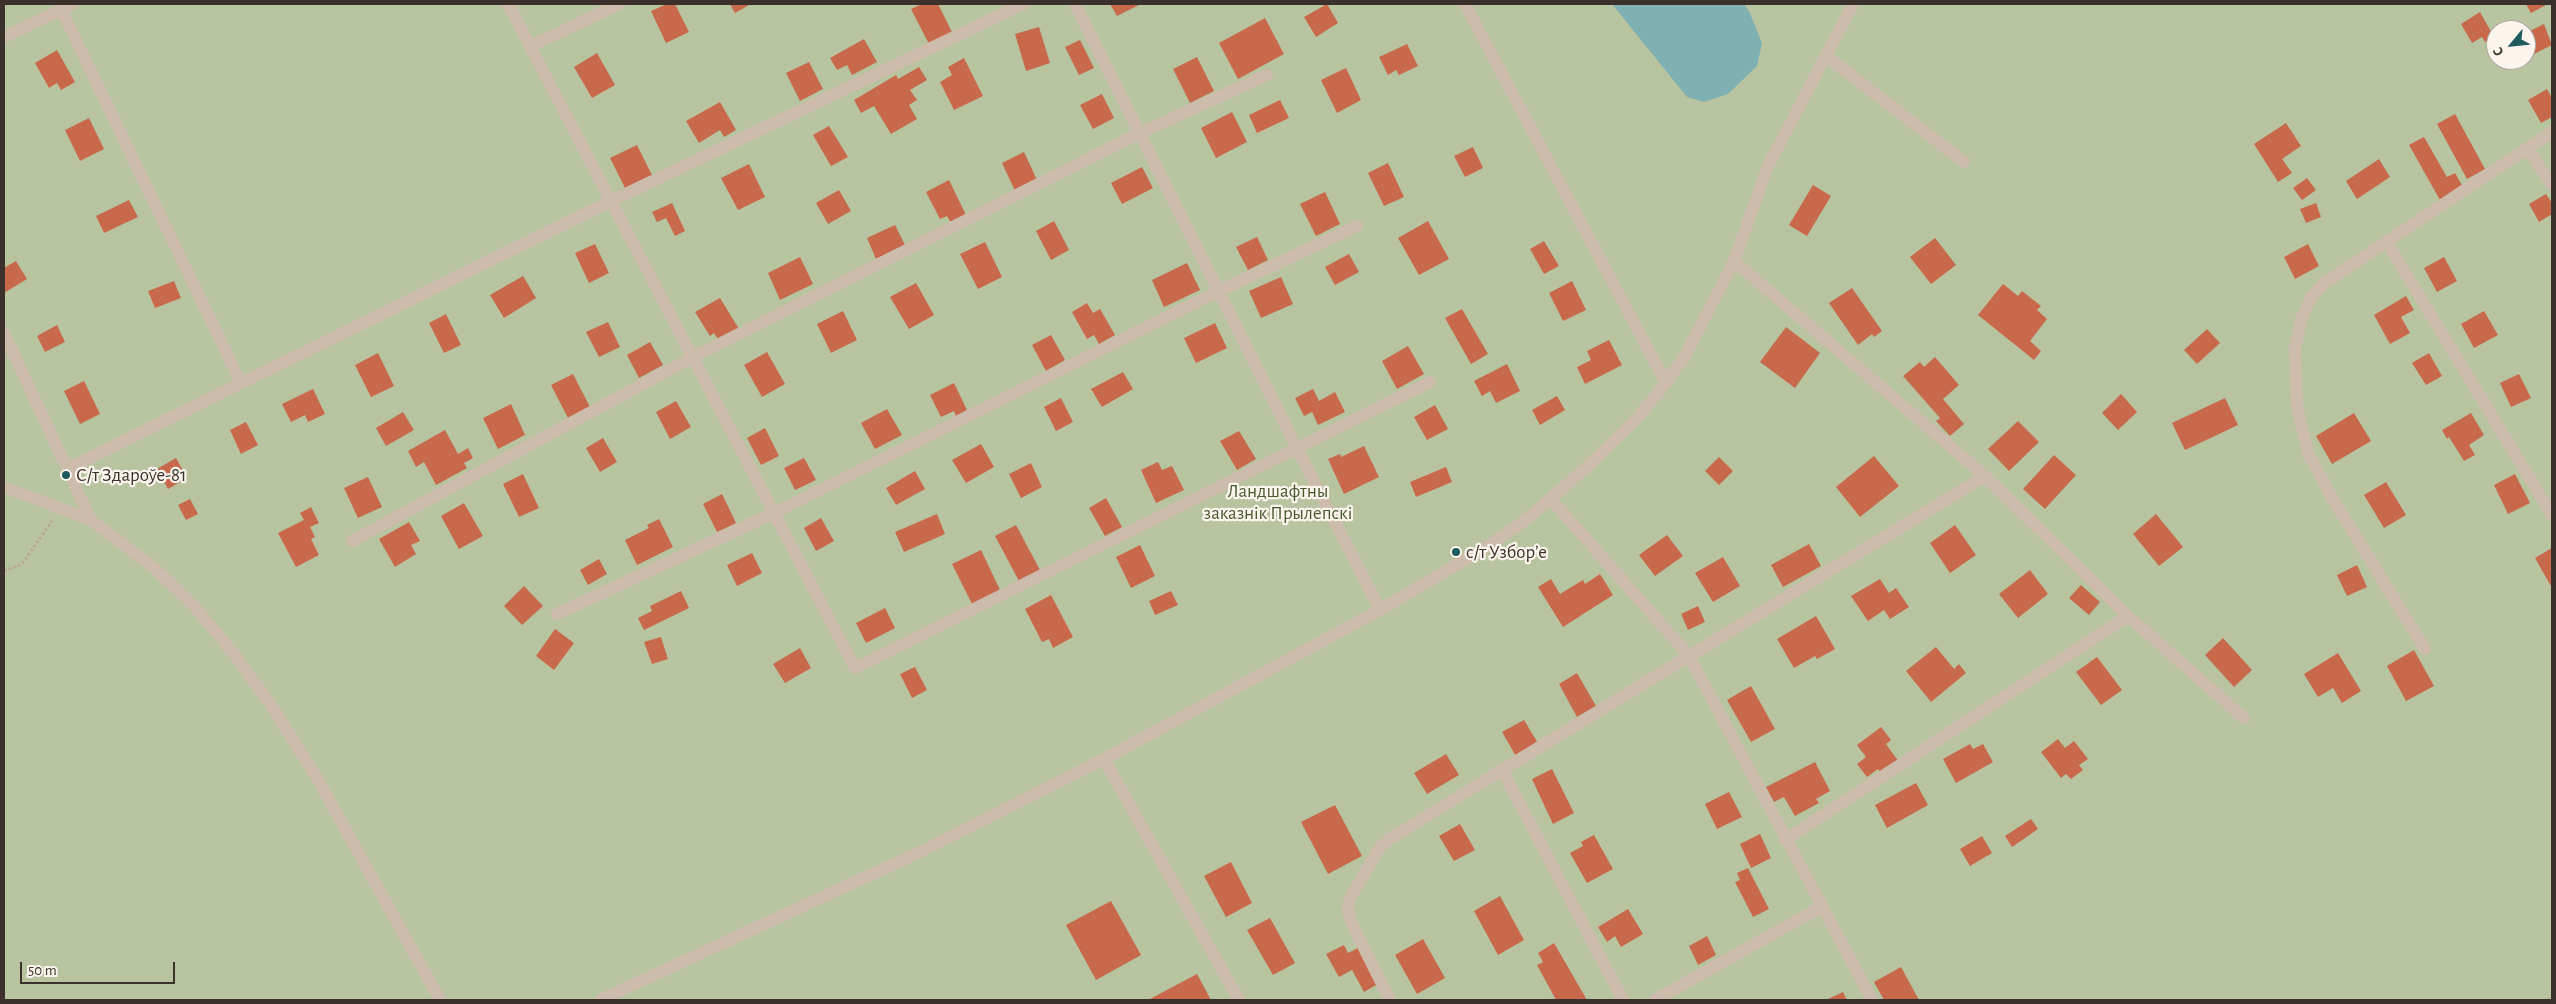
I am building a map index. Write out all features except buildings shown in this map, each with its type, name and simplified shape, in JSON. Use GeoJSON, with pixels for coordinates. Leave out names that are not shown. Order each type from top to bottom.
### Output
{"type":"FeatureCollection","features":[{"type":"Feature","properties":{"kind":"street"},"geometry":{"type":"LineString","coordinates":[[508,4],[855,668],[1430,382]]}},
{"type":"Feature","properties":{"kind":"street"},"geometry":{"type":"LineString","coordinates":[[530,46],[619,4]]}},
{"type":"Feature","properties":{"kind":"street"},"geometry":{"type":"LineString","coordinates":[[67,469],[611,201],[1023,4]]}},
{"type":"Feature","properties":{"kind":"street"},"geometry":{"type":"LineString","coordinates":[[1075,4],[1380,610]]}},
{"type":"Feature","properties":{"kind":"street"},"geometry":{"type":"LineString","coordinates":[[1465,4],[1666,383]]}},
{"type":"Feature","properties":{"kind":"street"},"geometry":{"type":"LineString","coordinates":[[600,1000],[920,852],[1104,759],[1380,610],[1483,549],[1523,522],[1551,499],[1637,418],[1666,383],[1706,320],[1734,261],[1768,166],[1853,4]]}},
{"type":"Feature","properties":{"kind":"street"},"geometry":{"type":"LineString","coordinates":[[4,37],[67,6],[241,383]]}},
{"type":"Feature","properties":{"kind":"street"},"geometry":{"type":"LineString","coordinates":[[1826,56],[1964,162]]}},
{"type":"Feature","properties":{"kind":"street"},"geometry":{"type":"LineString","coordinates":[[352,541],[693,357],[1140,133],[1267,75]]}},
{"type":"Feature","properties":{"kind":"street"},"geometry":{"type":"LineString","coordinates":[[2425,649],[2331,496],[2308,453],[2297,407],[2295,348],[2302,317],[2311,298],[2323,284],[2552,132]]}},
{"type":"Feature","properties":{"kind":"street"},"geometry":{"type":"LineString","coordinates":[[2527,148],[2552,185]]}},
{"type":"Feature","properties":{"kind":"street"},"geometry":{"type":"LineString","coordinates":[[557,614],[774,513],[1219,291],[1357,226]]}},
{"type":"Feature","properties":{"kind":"street"},"geometry":{"type":"LineString","coordinates":[[2386,241],[2552,515]]}},
{"type":"Feature","properties":{"kind":"street"},"geometry":{"type":"LineString","coordinates":[[1734,261],[1985,476],[2128,616],[2244,718]]}},
{"type":"Feature","properties":{"kind":"street"},"geometry":{"type":"LineString","coordinates":[[4,333],[91,520]]}},
{"type":"Feature","properties":{"kind":"street"},"geometry":{"type":"LineString","coordinates":[[1390,1000],[1351,922],[1348,910],[1350,898],[1380,847],[1388,840],[1502,770],[1985,476]]}},
{"type":"Feature","properties":{"kind":"street"},"geometry":{"type":"LineString","coordinates":[[4,487],[91,520],[153,567],[193,605],[230,649],[271,705],[317,778],[440,1000]]}},
{"type":"Feature","properties":{"kind":"street"},"geometry":{"type":"LineString","coordinates":[[1551,499],[1689,656],[1872,1000]]}},
{"type":"Feature","properties":{"kind":"street"},"geometry":{"type":"LineString","coordinates":[[1786,840],[2128,616]]}},
{"type":"Feature","properties":{"kind":"street"},"geometry":{"type":"LineString","coordinates":[[1104,759],[1238,1000]]}},
{"type":"Feature","properties":{"kind":"street"},"geometry":{"type":"LineString","coordinates":[[1502,770],[1623,1000]]}},
{"type":"Feature","properties":{"kind":"street"},"geometry":{"type":"LineString","coordinates":[[1655,1000],[1821,907]]}},
{"type":"Feature","properties":{"kind":"path"},"geometry":{"type":"LineString","coordinates":[[4,571],[22,564],[61,509]]}},
{"type":"Feature","properties":{"kind":"green space","name":"Ландшафтны заказнік Прылепскі"},"geometry":{"type":"Polygon","coordinates":[[[4,4],[2552,4],[2552,1000],[4,1000],[4,4]]]}},
{"type":"Feature","properties":{"kind":"water"},"geometry":{"type":"Polygon","coordinates":[[[1612,4],[1744,4],[1749,11],[1762,43],[1757,66],[1728,94],[1704,102],[1687,97],[1612,4]]]}},
{"type":"Feature","properties":{"kind":"place","name":"С/т Здароўе-81"},"geometry":{"type":"Point","coordinates":[66,475]}},
{"type":"Feature","properties":{"kind":"place","name":"с/т Узборʼе"},"geometry":{"type":"Point","coordinates":[1456,552]}}]}
